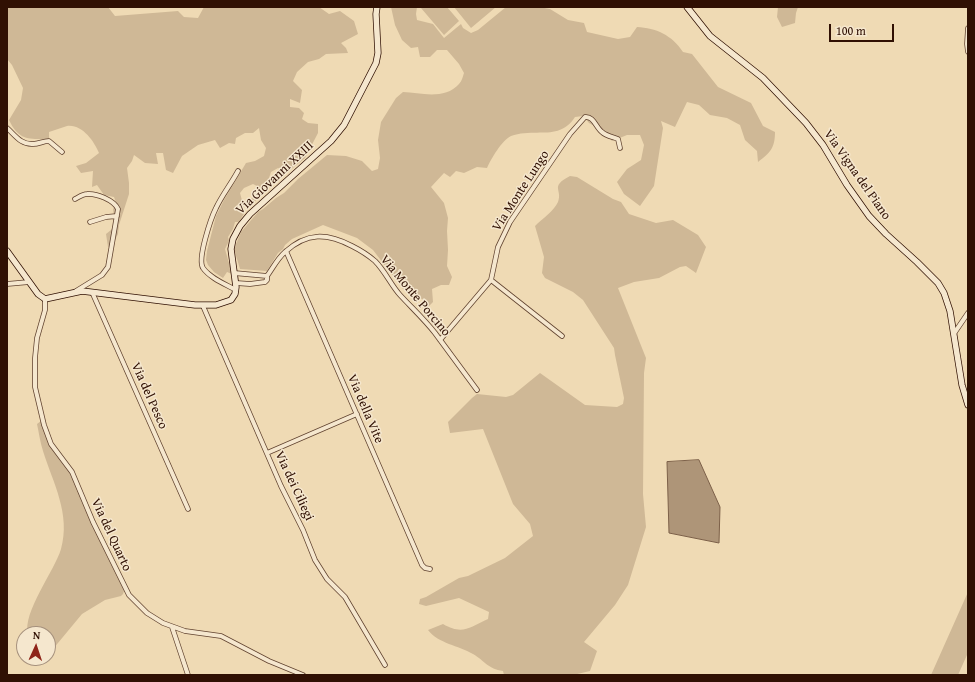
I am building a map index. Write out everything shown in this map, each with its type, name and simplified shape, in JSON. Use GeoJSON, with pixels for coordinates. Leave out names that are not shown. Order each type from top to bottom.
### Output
{"type":"FeatureCollection","features":[{"type":"Feature","properties":{"kind":"street","name":"Via Giovanni XXIII"},"geometry":{"type":"LineString","coordinates":[[372,7],[376,14]]}},
{"type":"Feature","properties":{"kind":"street","name":"Via Giovanni XXIII"},"geometry":{"type":"LineString","coordinates":[[236,290],[231,258],[232,244],[236,232],[244,220],[329,144],[344,125],[376,63],[378,53],[377,7]]}},
{"type":"Feature","properties":{"kind":"street","name":"Via Vigna del Piano"},"geometry":{"type":"LineString","coordinates":[[687,7],[710,36],[723,48],[763,78],[806,123],[823,145],[869,216],[886,234],[935,279],[946,298],[955,332],[962,385],[968,405]]}},
{"type":"Feature","properties":{"kind":"street"},"geometry":{"type":"LineString","coordinates":[[968,28],[968,52]]}},
{"type":"Feature","properties":{"kind":"street","name":"Via Monte Lungo"},"geometry":{"type":"LineString","coordinates":[[440,340],[491,280],[498,247],[508,225],[570,134],[585,118],[591,118],[603,133],[618,139],[620,148]]}},
{"type":"Feature","properties":{"kind":"street"},"geometry":{"type":"LineString","coordinates":[[7,128],[24,143],[34,144],[44,141],[50,142],[62,152]]}},
{"type":"Feature","properties":{"kind":"street"},"geometry":{"type":"LineString","coordinates":[[7,251],[40,296],[45,299],[76,292],[92,292],[203,306],[230,301],[234,297],[236,290],[210,275],[203,267],[201,261],[202,250],[213,214],[238,171]]}},
{"type":"Feature","properties":{"kind":"street"},"geometry":{"type":"LineString","coordinates":[[75,199],[89,194],[106,199],[117,206],[117,216],[108,265],[104,273],[76,292]]}},
{"type":"Feature","properties":{"kind":"street"},"geometry":{"type":"LineString","coordinates":[[90,222],[106,217],[117,216]]}},
{"type":"Feature","properties":{"kind":"street","name":"Via Monte Porcino"},"geometry":{"type":"LineString","coordinates":[[267,276],[276,261],[286,251],[312,237],[322,236],[338,240],[359,250],[376,263],[398,292],[440,340],[477,390]]}},
{"type":"Feature","properties":{"kind":"street","name":"Via della Vite"},"geometry":{"type":"LineString","coordinates":[[286,251],[422,565],[425,568],[430,569]]}},
{"type":"Feature","properties":{"kind":"street"},"geometry":{"type":"LineString","coordinates":[[234,273],[267,276],[267,280],[263,283],[236,283]]}},
{"type":"Feature","properties":{"kind":"street"},"geometry":{"type":"LineString","coordinates":[[491,280],[562,336]]}},
{"type":"Feature","properties":{"kind":"street"},"geometry":{"type":"LineString","coordinates":[[7,284],[30,282]]}},
{"type":"Feature","properties":{"kind":"street","name":"Via del Pesco"},"geometry":{"type":"LineString","coordinates":[[92,292],[188,509]]}},
{"type":"Feature","properties":{"kind":"street","name":"Via del Quarto"},"geometry":{"type":"LineString","coordinates":[[45,299],[45,310],[38,332],[35,351],[35,382],[37,397],[47,435],[51,444],[72,472],[93,522],[129,595],[151,616],[172,627],[187,632],[221,636],[269,661],[303,675]]}},
{"type":"Feature","properties":{"kind":"street","name":"Via dei Ciliegi"},"geometry":{"type":"LineString","coordinates":[[203,306],[281,486],[303,530],[315,560],[327,578],[345,597],[385,665]]}},
{"type":"Feature","properties":{"kind":"street"},"geometry":{"type":"LineString","coordinates":[[955,332],[968,313]]}},
{"type":"Feature","properties":{"kind":"street"},"geometry":{"type":"LineString","coordinates":[[267,453],[356,414]]}},
{"type":"Feature","properties":{"kind":"street"},"geometry":{"type":"LineString","coordinates":[[172,627],[188,675]]}},
{"type":"Feature","properties":{"kind":"shaded area"},"geometry":{"type":"Polygon","coordinates":[[[7,7],[108,7],[115,16],[178,11],[184,17],[198,18],[204,7],[319,7],[329,14],[340,11],[354,21],[358,34],[341,43],[346,48],[348,53],[326,54],[319,59],[308,62],[297,72],[293,81],[302,90],[300,103],[290,99],[290,107],[299,108],[304,113],[302,119],[308,123],[318,124],[318,133],[305,158],[288,172],[278,168],[271,172],[269,178],[275,180],[252,204],[249,201],[261,188],[253,184],[244,188],[240,193],[245,212],[239,222],[235,222],[228,237],[229,241],[225,249],[232,274],[227,272],[223,278],[214,272],[208,265],[206,260],[207,251],[216,216],[246,163],[255,161],[264,156],[266,148],[261,140],[259,128],[253,133],[245,133],[236,138],[235,144],[229,143],[220,148],[215,140],[198,145],[182,156],[173,173],[166,170],[163,153],[156,153],[158,164],[145,163],[134,155],[127,168],[129,194],[119,225],[118,234],[113,244],[108,247],[106,234],[115,224],[113,209],[117,205],[114,197],[104,195],[97,185],[92,187],[93,171],[81,173],[76,166],[86,163],[99,153],[91,139],[82,130],[72,126],[67,126],[49,132],[49,139],[30,139],[17,132],[9,120],[21,100],[23,88],[12,65],[7,59],[7,7]]]}},
{"type":"Feature","properties":{"kind":"shaded area"},"geometry":{"type":"Polygon","coordinates":[[[391,7],[417,7],[417,20],[433,24],[444,38],[461,24],[463,28],[471,33],[478,30],[506,7],[539,7],[550,9],[568,20],[584,23],[587,32],[618,39],[630,37],[637,27],[657,31],[674,41],[683,52],[692,54],[718,87],[751,103],[763,126],[775,132],[773,146],[769,153],[758,162],[757,151],[745,140],[740,125],[727,118],[710,115],[699,105],[687,102],[675,127],[661,121],[663,128],[654,186],[640,206],[624,194],[617,182],[627,169],[641,160],[644,145],[640,135],[627,135],[612,141],[604,131],[589,123],[583,116],[575,117],[569,125],[554,132],[528,133],[511,136],[494,155],[487,168],[477,167],[464,173],[456,171],[450,177],[444,173],[431,187],[444,203],[448,218],[447,266],[452,277],[449,285],[441,285],[432,289],[433,302],[427,308],[422,299],[403,289],[373,250],[357,238],[323,225],[292,239],[278,253],[267,271],[240,269],[234,249],[241,232],[258,212],[284,193],[298,179],[327,155],[346,156],[362,161],[372,171],[378,169],[380,158],[378,140],[381,122],[396,98],[403,92],[440,94],[453,89],[461,81],[464,73],[459,64],[447,50],[437,50],[430,57],[420,57],[418,47],[411,48],[402,40],[395,25],[391,7]]]}},
{"type":"Feature","properties":{"kind":"shaded area"},"geometry":{"type":"Polygon","coordinates":[[[447,7],[459,21],[444,35],[421,8],[447,7]]]}},
{"type":"Feature","properties":{"kind":"shaded area"},"geometry":{"type":"Polygon","coordinates":[[[454,7],[496,7],[471,28],[454,7]]]}},
{"type":"Feature","properties":{"kind":"shaded area"},"geometry":{"type":"Polygon","coordinates":[[[778,7],[798,7],[795,23],[782,27],[777,17],[778,7]]]}},
{"type":"Feature","properties":{"kind":"shaded area"},"geometry":{"type":"Polygon","coordinates":[[[570,176],[577,177],[613,199],[621,202],[629,214],[656,223],[673,220],[698,235],[706,247],[696,273],[686,266],[680,267],[659,278],[634,282],[618,288],[646,358],[644,373],[643,494],[646,527],[628,585],[615,605],[584,642],[597,651],[590,671],[573,675],[504,675],[503,671],[490,667],[467,651],[432,635],[428,630],[443,624],[455,629],[466,629],[488,619],[489,612],[459,598],[426,606],[419,604],[420,599],[459,578],[468,576],[505,558],[533,536],[530,524],[513,504],[483,429],[450,433],[448,422],[472,398],[477,394],[506,397],[513,395],[540,373],[585,405],[617,407],[623,404],[624,398],[614,348],[583,300],[573,292],[545,278],[542,273],[544,257],[535,226],[551,212],[556,205],[559,198],[558,186],[570,176]]]}},
{"type":"Feature","properties":{"kind":"shaded area"},"geometry":{"type":"Polygon","coordinates":[[[41,421],[49,443],[74,478],[124,591],[121,596],[105,600],[82,614],[56,645],[56,626],[27,625],[34,603],[58,558],[64,536],[64,523],[60,499],[43,451],[37,424],[41,421]]]}},
{"type":"Feature","properties":{"kind":"shaded area"},"geometry":{"type":"Polygon","coordinates":[[[699,460],[720,507],[719,543],[669,533],[667,462],[699,460]]]}},
{"type":"Feature","properties":{"kind":"shaded area"},"geometry":{"type":"Polygon","coordinates":[[[968,592],[967,655],[958,675],[931,675],[968,592]]]}}]}
